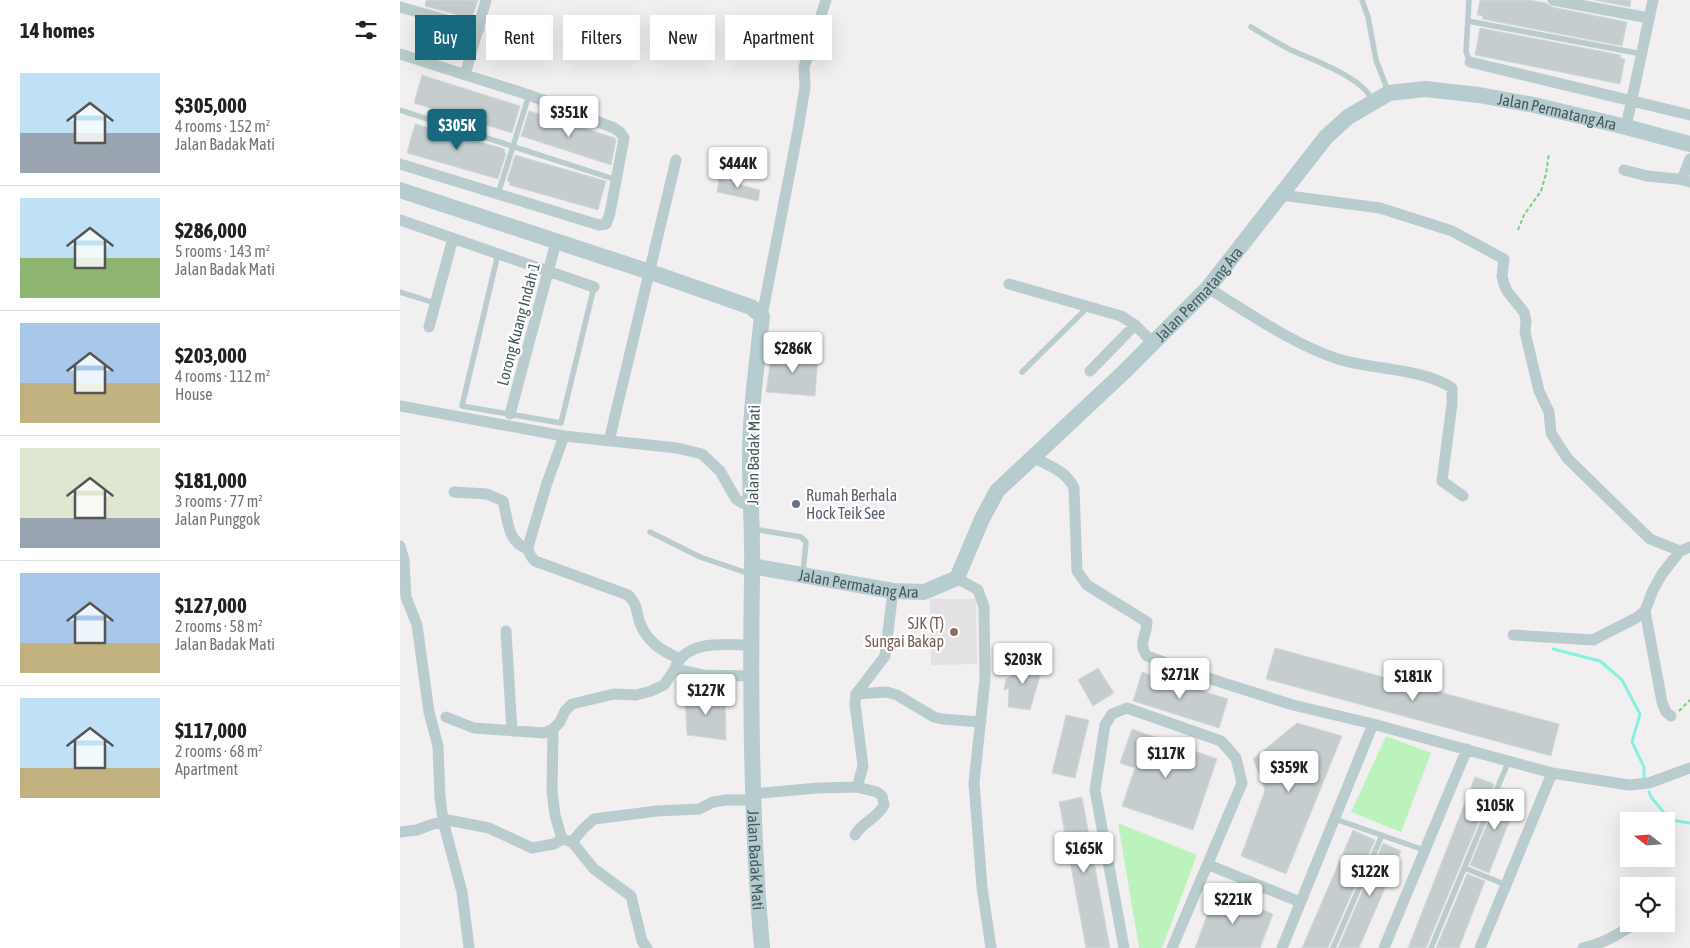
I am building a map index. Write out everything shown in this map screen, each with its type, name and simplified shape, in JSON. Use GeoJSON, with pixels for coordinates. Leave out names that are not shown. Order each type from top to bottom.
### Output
{"type":"FeatureCollection","features":[{"type":"Feature","properties":{"kind":"main road","name":"Jalan Permatang Ara"},"geometry":{"type":"LineString","coordinates":[[752,570],[803,574],[893,591],[924,592],[957,578],[982,519],[997,492],[1208,288],[1326,137],[1348,117],[1389,93],[1425,89],[1479,95],[1534,105],[1690,144]]}},
{"type":"Feature","properties":{"kind":"main road"},"geometry":{"type":"LineString","coordinates":[[400,190],[751,307],[762,316]]}},
{"type":"Feature","properties":{"kind":"main road","name":"Jalan Badak Mati"},"geometry":{"type":"LineString","coordinates":[[762,316],[755,380],[750,458],[752,570],[750,676],[758,901],[762,948]]}},
{"type":"Feature","properties":{"kind":"street"},"geometry":{"type":"LineString","coordinates":[[465,75],[486,0]]}},
{"type":"Feature","properties":{"kind":"street"},"geometry":{"type":"LineString","coordinates":[[762,316],[798,130],[805,87],[804,67],[826,0]]}},
{"type":"Feature","properties":{"kind":"street"},"geometry":{"type":"LineString","coordinates":[[1553,0],[1649,18]]}},
{"type":"Feature","properties":{"kind":"street"},"geometry":{"type":"LineString","coordinates":[[1626,127],[1653,0]]}},
{"type":"Feature","properties":{"kind":"street"},"geometry":{"type":"LineString","coordinates":[[400,7],[479,29]]}},
{"type":"Feature","properties":{"kind":"street"},"geometry":{"type":"LineString","coordinates":[[400,54],[529,95],[614,128],[624,138],[609,220],[606,224],[599,225],[400,164]]}},
{"type":"Feature","properties":{"kind":"street"},"geometry":{"type":"LineString","coordinates":[[1470,62],[1690,115]]}},
{"type":"Feature","properties":{"kind":"street"},"geometry":{"type":"LineString","coordinates":[[609,441],[676,160]]}},
{"type":"Feature","properties":{"kind":"street"},"geometry":{"type":"LineString","coordinates":[[1624,170],[1647,176],[1686,181],[1690,160]]}},
{"type":"Feature","properties":{"kind":"street"},"geometry":{"type":"LineString","coordinates":[[1281,195],[1380,208],[1452,231],[1504,259],[1502,276],[1504,284],[1524,312],[1526,321],[1525,332],[1539,391],[1549,412],[1551,433],[1568,458],[1650,539],[1685,549],[1662,574],[1645,611],[1636,618],[1593,640],[1513,635]]}},
{"type":"Feature","properties":{"kind":"street"},"geometry":{"type":"LineString","coordinates":[[400,220],[594,287]]}},
{"type":"Feature","properties":{"kind":"street"},"geometry":{"type":"LineString","coordinates":[[429,326],[453,238]]}},
{"type":"Feature","properties":{"kind":"street","name":"Lorong Kuang Indah 1"},"geometry":{"type":"LineString","coordinates":[[510,414],[556,242]]}},
{"type":"Feature","properties":{"kind":"street"},"geometry":{"type":"LineString","coordinates":[[1010,284],[1121,316],[1134,325],[1153,343]]}},
{"type":"Feature","properties":{"kind":"street"},"geometry":{"type":"LineString","coordinates":[[1208,288],[1312,349],[1361,365],[1423,376],[1443,382],[1452,388],[1452,404],[1442,481],[1463,496]]}},
{"type":"Feature","properties":{"kind":"street"},"geometry":{"type":"LineString","coordinates":[[1090,371],[1134,325]]}},
{"type":"Feature","properties":{"kind":"street"},"geometry":{"type":"LineString","coordinates":[[400,406],[564,436],[677,448],[702,454],[720,471],[736,499],[751,505]]}},
{"type":"Feature","properties":{"kind":"street"},"geometry":{"type":"LineString","coordinates":[[564,436],[547,483],[527,549],[530,556],[535,561],[628,594],[635,602],[639,621],[645,635],[677,664],[703,675],[750,676]]}},
{"type":"Feature","properties":{"kind":"street"},"geometry":{"type":"LineString","coordinates":[[1034,458],[1056,469],[1071,481],[1074,488],[1077,571],[1087,585],[1146,622],[1142,650],[1147,656],[1217,681],[1293,704],[1552,773],[1639,785],[1690,768]]}},
{"type":"Feature","properties":{"kind":"street"},"geometry":{"type":"LineString","coordinates":[[454,492],[487,494],[503,501],[513,540],[521,547],[527,549]]}},
{"type":"Feature","properties":{"kind":"street"},"geometry":{"type":"LineString","coordinates":[[400,547],[404,560],[406,597],[417,625],[429,712],[438,746],[443,821],[462,892],[468,948]]}},
{"type":"Feature","properties":{"kind":"street"},"geometry":{"type":"LineString","coordinates":[[957,578],[978,590],[984,607],[985,679],[974,783],[982,887],[991,948]]}},
{"type":"Feature","properties":{"kind":"street"},"geometry":{"type":"LineString","coordinates":[[857,786],[863,766],[855,704],[856,694],[885,656],[893,591]]}},
{"type":"Feature","properties":{"kind":"street"},"geometry":{"type":"LineString","coordinates":[[1645,611],[1662,702],[1666,712],[1671,716]]}},
{"type":"Feature","properties":{"kind":"street"},"geometry":{"type":"LineString","coordinates":[[506,631],[512,731]]}},
{"type":"Feature","properties":{"kind":"street"},"geometry":{"type":"LineString","coordinates":[[446,717],[474,728],[544,733],[553,729],[560,722],[565,711],[572,704],[614,694],[636,695],[664,685],[677,664],[697,648],[710,645],[750,645]]}},
{"type":"Feature","properties":{"kind":"street"},"geometry":{"type":"LineString","coordinates":[[856,694],[887,692],[897,695],[934,717],[981,722]]}},
{"type":"Feature","properties":{"kind":"street"},"geometry":{"type":"LineString","coordinates":[[1124,948],[1095,790],[1105,724],[1112,714],[1127,708],[1221,741],[1236,758],[1242,783],[1172,948]]}},
{"type":"Feature","properties":{"kind":"street"},"geometry":{"type":"LineString","coordinates":[[1282,948],[1373,724]]}},
{"type":"Feature","properties":{"kind":"street"},"geometry":{"type":"LineString","coordinates":[[553,729],[552,791],[555,815],[567,840],[594,870],[631,896],[642,941],[647,948]]}},
{"type":"Feature","properties":{"kind":"street"},"geometry":{"type":"LineString","coordinates":[[1384,948],[1467,749]]}},
{"type":"Feature","properties":{"kind":"street"},"geometry":{"type":"LineString","coordinates":[[1480,948],[1552,773]]}},
{"type":"Feature","properties":{"kind":"street"},"geometry":{"type":"LineString","coordinates":[[400,832],[417,830],[448,820],[489,828],[532,848],[567,840],[594,819],[657,811],[699,809],[713,802],[748,800],[761,792],[857,786],[882,796],[884,805],[880,814],[858,829],[855,835]]}},
{"type":"Feature","properties":{"kind":"street"},"geometry":{"type":"LineString","coordinates":[[1208,865],[1300,902]]}},
{"type":"Feature","properties":{"kind":"street"},"geometry":{"type":"LineString","coordinates":[[1583,948],[1596,946],[1623,932]]}},
{"type":"Feature","properties":{"kind":"lane"},"geometry":{"type":"LineString","coordinates":[[1362,0],[1368,17],[1376,60],[1389,93]]}},
{"type":"Feature","properties":{"kind":"lane"},"geometry":{"type":"LineString","coordinates":[[1470,0],[1466,52],[1470,62]]}},
{"type":"Feature","properties":{"kind":"lane"},"geometry":{"type":"LineString","coordinates":[[1468,20],[1642,54]]}},
{"type":"Feature","properties":{"kind":"lane"},"geometry":{"type":"LineString","coordinates":[[1251,27],[1290,49],[1328,65],[1370,94],[1372,102]]}},
{"type":"Feature","properties":{"kind":"lane"},"geometry":{"type":"LineString","coordinates":[[498,194],[529,95]]}},
{"type":"Feature","properties":{"kind":"lane"},"geometry":{"type":"LineString","coordinates":[[400,110],[617,180]]}},
{"type":"Feature","properties":{"kind":"lane"},"geometry":{"type":"LineString","coordinates":[[498,254],[462,406],[561,423],[594,287]]}},
{"type":"Feature","properties":{"kind":"lane"},"geometry":{"type":"LineString","coordinates":[[400,292],[435,303]]}},
{"type":"Feature","properties":{"kind":"lane"},"geometry":{"type":"LineString","coordinates":[[1022,372],[1090,306]]}},
{"type":"Feature","properties":{"kind":"lane"},"geometry":{"type":"LineString","coordinates":[[751,529],[801,537],[806,542],[803,574]]}},
{"type":"Feature","properties":{"kind":"lane"},"geometry":{"type":"LineString","coordinates":[[650,532],[700,557],[730,569],[752,570]]}},
{"type":"Feature","properties":{"kind":"lane"},"geometry":{"type":"LineString","coordinates":[[1432,948],[1509,760]]}},
{"type":"Feature","properties":{"kind":"lane"},"geometry":{"type":"LineString","coordinates":[[1336,819],[1424,850]]}},
{"type":"Feature","properties":{"kind":"lane"},"geometry":{"type":"LineString","coordinates":[[1333,948],[1382,835]]}},
{"type":"Feature","properties":{"kind":"lane"},"geometry":{"type":"LineString","coordinates":[[1465,868],[1506,885]]}},
{"type":"Feature","properties":{"kind":"path"},"geometry":{"type":"LineString","coordinates":[[1518,230],[1524,215],[1541,190],[1546,174],[1549,153]]}},
{"type":"Feature","properties":{"kind":"path"},"geometry":{"type":"LineString","coordinates":[[1671,716],[1677,713],[1690,700]]}},
{"type":"Feature","properties":{"kind":"shaded area","name":"SJK (T) Sungai Bakap"},"geometry":{"type":"Polygon","coordinates":[[[930,599],[976,599],[977,664],[931,665],[930,599]]]}},
{"type":"Feature","properties":{"kind":"green space"},"geometry":{"type":"Polygon","coordinates":[[[1386,736],[1431,753],[1401,832],[1351,812],[1386,736]]]}},
{"type":"Feature","properties":{"kind":"green space"},"geometry":{"type":"Polygon","coordinates":[[[1118,823],[1197,855],[1162,948],[1139,948],[1118,823]]]}},
{"type":"Feature","properties":{"kind":"building"},"geometry":{"type":"Polygon","coordinates":[[[426,0],[478,0],[473,15],[458,15],[425,6],[426,0]]]}},
{"type":"Feature","properties":{"kind":"building"},"geometry":{"type":"Polygon","coordinates":[[[1480,0],[1530,0],[1546,3],[1552,7],[1627,22],[1622,46],[1482,19],[1483,16],[1477,15],[1480,0]]]}},
{"type":"Feature","properties":{"kind":"building"},"geometry":{"type":"Polygon","coordinates":[[[1594,0],[1631,0],[1630,7],[1594,0]]]}},
{"type":"Feature","properties":{"kind":"building"},"geometry":{"type":"Polygon","coordinates":[[[1480,28],[1621,55],[1620,58],[1625,59],[1620,84],[1475,55],[1480,28]]]}},
{"type":"Feature","properties":{"kind":"building"},"geometry":{"type":"Polygon","coordinates":[[[422,75],[520,106],[512,133],[414,103],[422,75]]]}},
{"type":"Feature","properties":{"kind":"building"},"geometry":{"type":"Polygon","coordinates":[[[529,111],[615,138],[611,165],[521,136],[529,111]]]}},
{"type":"Feature","properties":{"kind":"building"},"geometry":{"type":"Polygon","coordinates":[[[415,124],[505,149],[504,152],[506,153],[498,179],[407,153],[415,124]]]}},
{"type":"Feature","properties":{"kind":"building"},"geometry":{"type":"Polygon","coordinates":[[[515,155],[606,181],[598,210],[509,185],[510,182],[507,181],[515,155]]]}},
{"type":"Feature","properties":{"kind":"building"},"geometry":{"type":"Polygon","coordinates":[[[731,174],[741,177],[741,185],[760,190],[758,201],[717,192],[719,179],[730,181],[731,174]]]}},
{"type":"Feature","properties":{"kind":"building"},"geometry":{"type":"Polygon","coordinates":[[[772,352],[818,357],[815,396],[766,392],[772,352]]]}},
{"type":"Feature","properties":{"kind":"building"},"geometry":{"type":"Polygon","coordinates":[[[1275,648],[1559,724],[1551,756],[1266,679],[1275,648]]]}},
{"type":"Feature","properties":{"kind":"building"},"geometry":{"type":"Polygon","coordinates":[[[1013,662],[1030,662],[1042,669],[1030,710],[1008,707],[1009,688],[1004,690],[1006,679],[1011,676],[1013,662]]]}},
{"type":"Feature","properties":{"kind":"building"},"geometry":{"type":"Polygon","coordinates":[[[1098,668],[1114,693],[1093,706],[1078,680],[1098,668]]]}},
{"type":"Feature","properties":{"kind":"building"},"geometry":{"type":"Polygon","coordinates":[[[1142,672],[1228,699],[1219,728],[1133,701],[1142,672]]]}},
{"type":"Feature","properties":{"kind":"building"},"geometry":{"type":"Polygon","coordinates":[[[725,695],[726,740],[687,735],[685,696],[725,695]]]}},
{"type":"Feature","properties":{"kind":"building"},"geometry":{"type":"Polygon","coordinates":[[[1066,715],[1089,720],[1075,778],[1052,773],[1066,715]]]}},
{"type":"Feature","properties":{"kind":"building"},"geometry":{"type":"Polygon","coordinates":[[[1297,723],[1342,736],[1286,874],[1241,856],[1265,790],[1253,759],[1297,723]]]}},
{"type":"Feature","properties":{"kind":"building"},"geometry":{"type":"Polygon","coordinates":[[[1132,729],[1217,759],[1193,830],[1122,806],[1135,768],[1120,763],[1132,729]]]}},
{"type":"Feature","properties":{"kind":"building"},"geometry":{"type":"Polygon","coordinates":[[[1475,777],[1494,785],[1426,948],[1408,948],[1475,777]]]}},
{"type":"Feature","properties":{"kind":"building"},"geometry":{"type":"Polygon","coordinates":[[[1502,788],[1520,794],[1489,873],[1470,865],[1502,788]]]}},
{"type":"Feature","properties":{"kind":"building"},"geometry":{"type":"Polygon","coordinates":[[[1082,797],[1110,948],[1086,948],[1059,802],[1082,797]]]}},
{"type":"Feature","properties":{"kind":"building"},"geometry":{"type":"Polygon","coordinates":[[[1353,830],[1375,840],[1328,948],[1302,948],[1353,830]]]}},
{"type":"Feature","properties":{"kind":"building"},"geometry":{"type":"Polygon","coordinates":[[[1383,843],[1401,851],[1359,948],[1338,948],[1383,843]]]}},
{"type":"Feature","properties":{"kind":"building"},"geometry":{"type":"Polygon","coordinates":[[[1467,874],[1485,881],[1459,948],[1436,948],[1467,874]]]}},
{"type":"Feature","properties":{"kind":"building"},"geometry":{"type":"Polygon","coordinates":[[[1216,891],[1273,914],[1260,948],[1195,948],[1216,891]]]}},
{"type":"Feature","properties":{"kind":"waterway"},"geometry":{"type":"LineString","coordinates":[[1553,649],[1600,661],[1622,680],[1640,714],[1632,742],[1644,767],[1644,778]]}},
{"type":"Feature","properties":{"kind":"waterway"},"geometry":{"type":"LineString","coordinates":[[1649,792],[1670,820],[1690,823]]}},
{"type":"Feature","properties":{"kind":"place","name":"Rumah Berhala Hock Teik See"},"geometry":{"type":"Point","coordinates":[796,504]}},
{"type":"Feature","properties":{"kind":"place","name":"SJK (T) Sungai Bakap"},"geometry":{"type":"Point","coordinates":[954,632]}}]}
